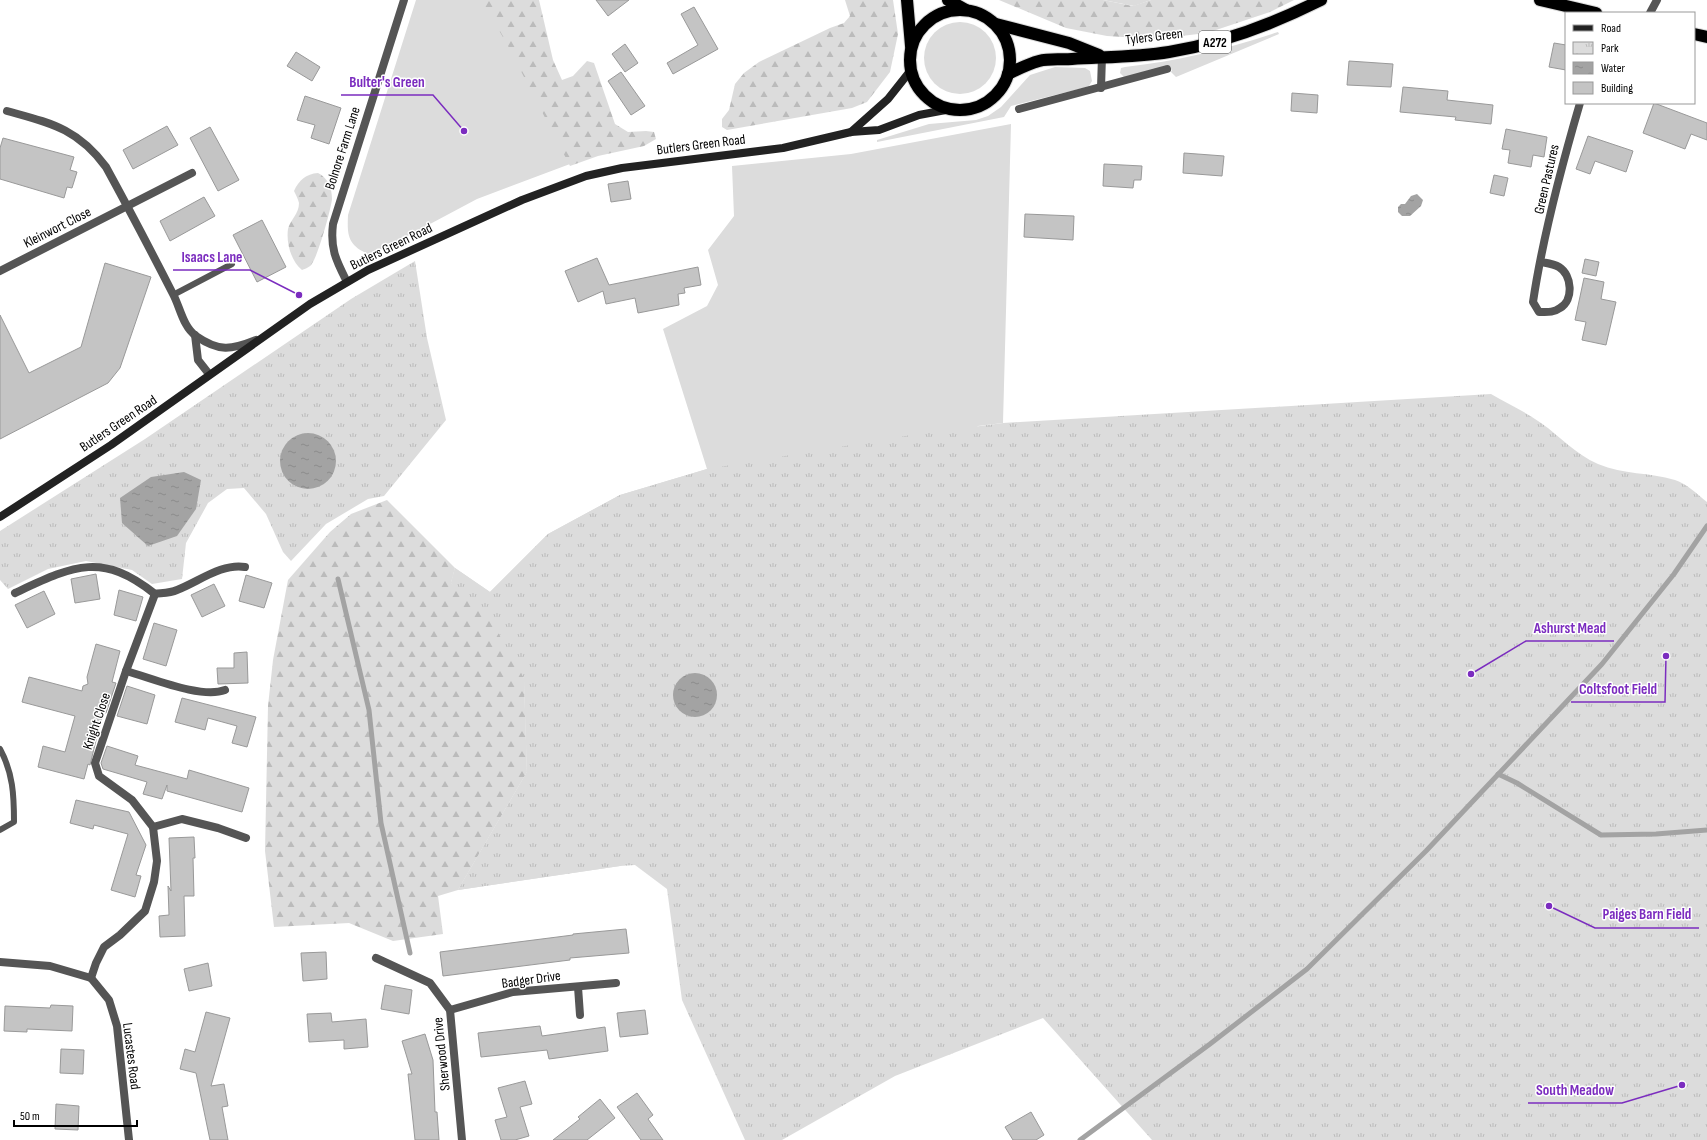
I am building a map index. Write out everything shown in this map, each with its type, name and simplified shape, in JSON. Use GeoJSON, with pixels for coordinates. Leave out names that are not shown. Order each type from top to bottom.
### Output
{"type":"FeatureCollection","features":[{"type":"Feature","properties":{"kind":"highway"},"geometry":{"type":"LineString","coordinates":[[907,0],[912,47],[911,70],[916,84],[925,96],[937,104],[951,109],[965,110],[986,103],[1002,88],[1008,74],[1010,61],[1009,47],[1004,35],[996,24],[978,13],[967,10],[948,0]]}},
{"type":"Feature","properties":{"kind":"highway","name":"Tylers Green"},"geometry":{"type":"LineString","coordinates":[[1008,74],[1038,61],[1051,58],[1071,59],[1148,54],[1208,44],[1276,22],[1321,0]]}},
{"type":"Feature","properties":{"kind":"highway"},"geometry":{"type":"LineString","coordinates":[[1540,0],[1592,12]]}},
{"type":"Feature","properties":{"kind":"highway"},"geometry":{"type":"LineString","coordinates":[[912,47],[917,34],[926,23],[938,15],[952,10],[967,10]]}},
{"type":"Feature","properties":{"kind":"highway","name":"Tylers Green"},"geometry":{"type":"LineString","coordinates":[[996,24],[1069,43],[1102,56]]}},
{"type":"Feature","properties":{"kind":"highway"},"geometry":{"type":"LineString","coordinates":[[1695,34],[1707,37]]}},
{"type":"Feature","properties":{"kind":"main road","name":"Butlers Green Road"},"geometry":{"type":"LineString","coordinates":[[851,132],[888,99],[911,70]]}},
{"type":"Feature","properties":{"kind":"main road","name":"Butlers Green Road"},"geometry":{"type":"LineString","coordinates":[[0,517],[111,445],[209,374],[310,304],[347,282],[399,256],[515,203],[586,176],[628,167],[783,148],[851,132],[879,130],[919,115],[951,109]]}},
{"type":"Feature","properties":{"kind":"street","name":"Bolnore Farm Lane"},"geometry":{"type":"LineString","coordinates":[[347,282],[333,251],[331,240],[333,224],[404,0]]}},
{"type":"Feature","properties":{"kind":"street"},"geometry":{"type":"LineString","coordinates":[[1651,12],[1657,0]]}},
{"type":"Feature","properties":{"kind":"street"},"geometry":{"type":"LineString","coordinates":[[1101,88],[1102,56]]}},
{"type":"Feature","properties":{"kind":"street"},"geometry":{"type":"LineString","coordinates":[[1019,109],[1167,70]]}},
{"type":"Feature","properties":{"kind":"street","name":"Green Pastures"},"geometry":{"type":"LineString","coordinates":[[1541,262],[1560,267],[1567,276],[1570,288],[1567,300],[1562,308],[1550,313],[1539,312],[1533,302],[1541,262],[1566,149],[1580,104]]}},
{"type":"Feature","properties":{"kind":"street"},"geometry":{"type":"LineString","coordinates":[[7,110],[59,126],[79,138],[94,151],[106,166],[187,325],[195,336],[198,360],[209,374]]}},
{"type":"Feature","properties":{"kind":"street","name":"Kleinwort Close"},"geometry":{"type":"LineString","coordinates":[[0,271],[192,173]]}},
{"type":"Feature","properties":{"kind":"street"},"geometry":{"type":"LineString","coordinates":[[195,336],[222,348],[230,349],[260,338]]}},
{"type":"Feature","properties":{"kind":"street"},"geometry":{"type":"LineString","coordinates":[[15,593],[54,575],[81,568],[98,566],[121,572],[155,594],[176,591],[215,572],[238,566],[245,567]]}},
{"type":"Feature","properties":{"kind":"street","name":"Knight Close"},"geometry":{"type":"LineString","coordinates":[[153,827],[132,800],[99,776],[95,763],[126,671],[155,594]]}},
{"type":"Feature","properties":{"kind":"street"},"geometry":{"type":"LineString","coordinates":[[126,671],[194,691],[216,694],[225,690]]}},
{"type":"Feature","properties":{"kind":"street"},"geometry":{"type":"LineString","coordinates":[[0,962],[50,966],[91,978],[104,947],[120,935],[145,910],[154,882],[157,861],[153,827],[182,819],[218,828],[246,838]]}},
{"type":"Feature","properties":{"kind":"street","name":"Sherwood Drive"},"geometry":{"type":"LineString","coordinates":[[376,958],[430,983],[450,1010],[462,1140]]}},
{"type":"Feature","properties":{"kind":"street","name":"Lucastes Road"},"geometry":{"type":"LineString","coordinates":[[91,978],[108,1000],[117,1026],[129,1140]]}},
{"type":"Feature","properties":{"kind":"street","name":"Badger Drive"},"geometry":{"type":"LineString","coordinates":[[450,1010],[513,992],[616,983]]}},
{"type":"Feature","properties":{"kind":"street"},"geometry":{"type":"LineString","coordinates":[[578,987],[580,1015]]}},
{"type":"Feature","properties":{"kind":"lane"},"geometry":{"type":"LineString","coordinates":[[173,295],[232,264]]}},
{"type":"Feature","properties":{"kind":"lane"},"geometry":{"type":"LineString","coordinates":[[0,749],[8,762],[14,787],[14,822],[0,830]]}},
{"type":"Feature","properties":{"kind":"green space"},"geometry":{"type":"Polygon","coordinates":[[[416,0],[482,0],[508,44],[570,164],[477,199],[385,248],[368,254],[356,247],[350,239],[348,215],[416,0]]]}},
{"type":"Feature","properties":{"kind":"green space"},"geometry":{"type":"Polygon","coordinates":[[[481,0],[539,0],[553,60],[562,80],[573,76],[587,61],[594,63],[615,124],[628,132],[654,132],[656,139],[644,146],[598,156],[570,166],[507,44],[481,0]]]}},
{"type":"Feature","properties":{"kind":"green space"},"geometry":{"type":"Polygon","coordinates":[[[845,0],[893,0],[898,34],[890,72],[867,102],[852,108],[727,130],[722,127],[722,119],[729,110],[735,84],[744,73],[759,62],[830,28],[844,23],[850,16],[845,0]]]}},
{"type":"Feature","properties":{"kind":"green space"},"geometry":{"type":"Polygon","coordinates":[[[999,0],[1103,0],[1133,6],[1151,0],[1294,0],[1270,12],[1207,33],[1155,39],[1107,36],[1066,28],[999,0]]]}},
{"type":"Feature","properties":{"kind":"green space"},"geometry":{"type":"Polygon","coordinates":[[[1103,0],[1151,0],[1134,6],[1103,0]]]}},
{"type":"Feature","properties":{"kind":"green space"},"geometry":{"type":"Polygon","coordinates":[[[960,22],[980,28],[990,38],[996,58],[990,78],[980,88],[960,94],[940,88],[930,78],[924,58],[930,38],[940,28],[960,22]]]}},
{"type":"Feature","properties":{"kind":"green space"},"geometry":{"type":"Polygon","coordinates":[[[1278,32],[1279,34],[1176,77],[1171,72],[1172,70],[1169,67],[1124,77],[1120,73],[1121,68],[1203,54],[1278,32]]]}},
{"type":"Feature","properties":{"kind":"green space"},"geometry":{"type":"Polygon","coordinates":[[[1055,67],[1085,68],[1090,71],[1092,81],[1089,86],[1083,88],[1011,106],[1004,117],[877,142],[877,140],[929,124],[976,120],[988,116],[1001,107],[1030,75],[1055,67]]]}},
{"type":"Feature","properties":{"kind":"green space"},"geometry":{"type":"Polygon","coordinates":[[[1011,124],[1003,423],[978,426],[642,846],[620,866],[458,890],[527,772],[524,678],[451,583],[455,568],[490,592],[548,534],[620,495],[707,469],[663,329],[707,306],[718,285],[708,250],[734,216],[732,166],[851,154],[1011,124]]]}},
{"type":"Feature","properties":{"kind":"green space"},"geometry":{"type":"Polygon","coordinates":[[[318,173],[329,184],[332,199],[316,255],[310,266],[302,270],[292,257],[288,240],[289,226],[299,207],[299,202],[294,191],[303,178],[318,173]]]}},
{"type":"Feature","properties":{"kind":"green space"},"geometry":{"type":"Polygon","coordinates":[[[415,261],[427,338],[446,420],[384,496],[368,499],[326,524],[291,561],[283,552],[266,514],[244,488],[227,489],[208,503],[186,543],[182,579],[152,584],[132,570],[86,561],[48,569],[8,589],[0,580],[0,531],[145,439],[351,299],[415,261]]]}},
{"type":"Feature","properties":{"kind":"green space"},"geometry":{"type":"Polygon","coordinates":[[[1491,394],[1535,419],[1582,455],[1598,464],[1617,470],[1665,477],[1675,480],[1688,487],[1707,502],[1707,1140],[1152,1140],[1043,1018],[895,1076],[782,1140],[745,1140],[682,1000],[667,889],[635,865],[458,890],[527,772],[524,678],[487,613],[451,583],[455,568],[490,592],[548,534],[620,495],[707,469],[911,435],[1003,423],[1491,394]]]}},
{"type":"Feature","properties":{"kind":"green space"},"geometry":{"type":"Polygon","coordinates":[[[387,500],[455,568],[451,583],[487,613],[524,678],[527,772],[458,890],[438,896],[443,934],[393,941],[349,923],[274,927],[265,851],[268,706],[273,660],[288,580],[330,532],[351,514],[387,500]]]}},
{"type":"Feature","properties":{"kind":"water"},"geometry":{"type":"Polygon","coordinates":[[[1417,194],[1423,200],[1421,206],[1410,216],[1402,216],[1398,212],[1398,207],[1401,204],[1405,204],[1411,196],[1417,194]]]}},
{"type":"Feature","properties":{"kind":"water"},"geometry":{"type":"Polygon","coordinates":[[[302,433],[314,433],[324,437],[332,445],[336,455],[336,467],[332,477],[324,485],[314,489],[302,489],[292,485],[284,477],[280,467],[280,455],[284,445],[292,437],[302,433]]]}},
{"type":"Feature","properties":{"kind":"water"},"geometry":{"type":"Polygon","coordinates":[[[184,472],[201,480],[196,509],[177,536],[148,546],[122,523],[120,498],[151,477],[184,472]]]}},
{"type":"Feature","properties":{"kind":"water"},"geometry":{"type":"Polygon","coordinates":[[[695,673],[707,677],[713,683],[717,695],[713,707],[707,713],[695,717],[683,713],[677,707],[673,695],[677,683],[683,677],[695,673]]]}},
{"type":"Feature","properties":{"kind":"building"},"geometry":{"type":"Polygon","coordinates":[[[596,0],[629,0],[608,16],[596,0]]]}},
{"type":"Feature","properties":{"kind":"building"},"geometry":{"type":"Polygon","coordinates":[[[694,7],[718,49],[673,74],[667,63],[698,45],[681,14],[694,7]]]}},
{"type":"Feature","properties":{"kind":"building"},"geometry":{"type":"Polygon","coordinates":[[[1554,43],[1565,45],[1565,70],[1549,67],[1554,43]]]}},
{"type":"Feature","properties":{"kind":"building"},"geometry":{"type":"Polygon","coordinates":[[[625,44],[638,63],[625,72],[612,54],[625,44]]]}},
{"type":"Feature","properties":{"kind":"building"},"geometry":{"type":"Polygon","coordinates":[[[296,52],[320,67],[312,81],[287,66],[296,52]]]}},
{"type":"Feature","properties":{"kind":"building"},"geometry":{"type":"Polygon","coordinates":[[[1349,61],[1393,64],[1391,87],[1347,85],[1349,61]]]}},
{"type":"Feature","properties":{"kind":"building"},"geometry":{"type":"Polygon","coordinates":[[[621,72],[645,106],[631,115],[608,81],[621,72]]]}},
{"type":"Feature","properties":{"kind":"building"},"geometry":{"type":"Polygon","coordinates":[[[1403,87],[1448,91],[1447,100],[1493,105],[1491,124],[1455,120],[1456,117],[1400,112],[1403,87]]]}},
{"type":"Feature","properties":{"kind":"building"},"geometry":{"type":"Polygon","coordinates":[[[1292,93],[1318,95],[1317,113],[1291,111],[1292,93]]]}},
{"type":"Feature","properties":{"kind":"building"},"geometry":{"type":"Polygon","coordinates":[[[305,96],[341,108],[329,144],[311,138],[315,125],[297,120],[305,96]]]}},
{"type":"Feature","properties":{"kind":"building"},"geometry":{"type":"Polygon","coordinates":[[[1654,104],[1707,123],[1707,140],[1691,134],[1685,149],[1643,133],[1654,104]]]}},
{"type":"Feature","properties":{"kind":"building"},"geometry":{"type":"Polygon","coordinates":[[[167,126],[178,145],[133,169],[123,150],[167,126]]]}},
{"type":"Feature","properties":{"kind":"building"},"geometry":{"type":"Polygon","coordinates":[[[210,127],[239,180],[218,191],[190,138],[210,127]]]}},
{"type":"Feature","properties":{"kind":"building"},"geometry":{"type":"Polygon","coordinates":[[[1506,129],[1547,137],[1544,157],[1533,155],[1531,167],[1508,163],[1510,150],[1502,149],[1506,129]]]}},
{"type":"Feature","properties":{"kind":"building"},"geometry":{"type":"Polygon","coordinates":[[[1588,136],[1633,151],[1626,172],[1595,161],[1590,174],[1576,169],[1588,136]]]}},
{"type":"Feature","properties":{"kind":"building"},"geometry":{"type":"Polygon","coordinates":[[[3,138],[74,157],[70,170],[77,172],[72,188],[67,187],[64,198],[0,179],[0,148],[3,138]]]}},
{"type":"Feature","properties":{"kind":"building"},"geometry":{"type":"Polygon","coordinates":[[[1184,153],[1224,156],[1222,176],[1183,173],[1184,153]]]}},
{"type":"Feature","properties":{"kind":"building"},"geometry":{"type":"Polygon","coordinates":[[[1104,164],[1142,166],[1141,180],[1134,180],[1133,188],[1103,186],[1104,164]]]}},
{"type":"Feature","properties":{"kind":"building"},"geometry":{"type":"Polygon","coordinates":[[[1494,175],[1508,178],[1504,196],[1490,193],[1494,175]]]}},
{"type":"Feature","properties":{"kind":"building"},"geometry":{"type":"Polygon","coordinates":[[[628,181],[631,199],[611,202],[608,184],[628,181]]]}},
{"type":"Feature","properties":{"kind":"building"},"geometry":{"type":"Polygon","coordinates":[[[204,197],[215,216],[170,241],[160,221],[204,197]]]}},
{"type":"Feature","properties":{"kind":"building"},"geometry":{"type":"Polygon","coordinates":[[[1025,214],[1074,216],[1073,240],[1024,237],[1025,214]]]}},
{"type":"Feature","properties":{"kind":"building"},"geometry":{"type":"Polygon","coordinates":[[[262,220],[286,267],[257,282],[233,235],[262,220]]]}},
{"type":"Feature","properties":{"kind":"building"},"geometry":{"type":"Polygon","coordinates":[[[597,258],[609,285],[698,267],[701,285],[684,288],[685,293],[678,294],[679,305],[638,313],[635,298],[606,304],[603,291],[578,302],[565,271],[597,258]]]}},
{"type":"Feature","properties":{"kind":"building"},"geometry":{"type":"Polygon","coordinates":[[[1585,259],[1599,262],[1596,276],[1582,273],[1585,259]]]}},
{"type":"Feature","properties":{"kind":"building"},"geometry":{"type":"Polygon","coordinates":[[[105,263],[151,277],[120,368],[108,383],[0,439],[0,315],[29,373],[81,347],[105,263]]]}},
{"type":"Feature","properties":{"kind":"building"},"geometry":{"type":"Polygon","coordinates":[[[1584,278],[1604,282],[1601,299],[1616,302],[1606,345],[1582,340],[1586,322],[1575,320],[1584,278]]]}},
{"type":"Feature","properties":{"kind":"building"},"geometry":{"type":"Polygon","coordinates":[[[96,574],[100,599],[75,603],[71,579],[96,574]]]}},
{"type":"Feature","properties":{"kind":"building"},"geometry":{"type":"Polygon","coordinates":[[[246,575],[272,583],[264,608],[239,601],[246,575]]]}},
{"type":"Feature","properties":{"kind":"building"},"geometry":{"type":"Polygon","coordinates":[[[214,584],[225,606],[202,617],[191,595],[214,584]]]}},
{"type":"Feature","properties":{"kind":"building"},"geometry":{"type":"Polygon","coordinates":[[[119,590],[143,597],[136,621],[114,615],[119,590]]]}},
{"type":"Feature","properties":{"kind":"building"},"geometry":{"type":"Polygon","coordinates":[[[44,591],[55,614],[27,628],[15,605],[44,591]]]}},
{"type":"Feature","properties":{"kind":"building"},"geometry":{"type":"Polygon","coordinates":[[[154,623],[177,630],[166,666],[143,659],[154,623]]]}},
{"type":"Feature","properties":{"kind":"building"},"geometry":{"type":"Polygon","coordinates":[[[96,644],[120,651],[112,682],[116,683],[106,713],[103,712],[90,765],[88,764],[84,779],[38,767],[43,746],[65,752],[75,716],[22,702],[29,677],[82,691],[83,686],[88,684],[87,677],[96,644]]]}},
{"type":"Feature","properties":{"kind":"building"},"geometry":{"type":"Polygon","coordinates":[[[247,652],[248,683],[218,684],[217,668],[234,668],[234,653],[247,652]]]}},
{"type":"Feature","properties":{"kind":"building"},"geometry":{"type":"Polygon","coordinates":[[[127,686],[155,695],[147,724],[117,716],[127,686]]]}},
{"type":"Feature","properties":{"kind":"building"},"geometry":{"type":"Polygon","coordinates":[[[182,698],[256,717],[247,747],[232,743],[237,726],[208,718],[205,730],[175,722],[182,698]]]}},
{"type":"Feature","properties":{"kind":"building"},"geometry":{"type":"Polygon","coordinates":[[[107,746],[138,756],[135,765],[187,779],[189,770],[249,788],[242,812],[167,791],[167,785],[162,799],[143,794],[147,782],[103,769],[101,763],[107,746]]]}},
{"type":"Feature","properties":{"kind":"building"},"geometry":{"type":"Polygon","coordinates":[[[76,800],[129,812],[146,845],[136,875],[141,876],[135,897],[111,890],[128,834],[94,825],[93,829],[70,823],[76,800]]]}},
{"type":"Feature","properties":{"kind":"building"},"geometry":{"type":"Polygon","coordinates":[[[194,837],[194,896],[184,896],[185,936],[160,937],[159,916],[169,915],[168,886],[171,891],[169,838],[194,837]]]}},
{"type":"Feature","properties":{"kind":"building"},"geometry":{"type":"Polygon","coordinates":[[[626,929],[629,953],[570,958],[570,960],[443,976],[440,952],[573,934],[626,929]]]}},
{"type":"Feature","properties":{"kind":"building"},"geometry":{"type":"Polygon","coordinates":[[[326,952],[327,979],[303,981],[301,953],[326,952]]]}},
{"type":"Feature","properties":{"kind":"building"},"geometry":{"type":"Polygon","coordinates":[[[208,963],[212,986],[189,991],[184,969],[208,963]]]}},
{"type":"Feature","properties":{"kind":"building"},"geometry":{"type":"Polygon","coordinates":[[[385,985],[412,990],[409,1014],[381,1009],[385,985]]]}},
{"type":"Feature","properties":{"kind":"building"},"geometry":{"type":"Polygon","coordinates":[[[51,1005],[73,1006],[72,1031],[27,1029],[27,1032],[4,1031],[5,1006],[50,1008],[51,1005]]]}},
{"type":"Feature","properties":{"kind":"building"},"geometry":{"type":"Polygon","coordinates":[[[645,1010],[648,1034],[620,1037],[617,1013],[645,1010]]]}},
{"type":"Feature","properties":{"kind":"building"},"geometry":{"type":"Polygon","coordinates":[[[206,1012],[230,1018],[211,1086],[224,1084],[228,1106],[222,1107],[228,1140],[210,1140],[196,1073],[180,1069],[185,1049],[195,1052],[206,1012]]]}},
{"type":"Feature","properties":{"kind":"building"},"geometry":{"type":"Polygon","coordinates":[[[331,1013],[332,1022],[366,1019],[368,1047],[344,1049],[344,1040],[309,1042],[307,1014],[331,1013]]]}},
{"type":"Feature","properties":{"kind":"building"},"geometry":{"type":"Polygon","coordinates":[[[540,1026],[542,1036],[605,1027],[608,1051],[549,1059],[547,1050],[481,1057],[478,1033],[540,1026]]]}},
{"type":"Feature","properties":{"kind":"building"},"geometry":{"type":"Polygon","coordinates":[[[425,1034],[433,1060],[435,1112],[437,1112],[439,1140],[415,1140],[408,1074],[412,1074],[402,1041],[425,1034]]]}},
{"type":"Feature","properties":{"kind":"building"},"geometry":{"type":"Polygon","coordinates":[[[61,1049],[84,1050],[83,1074],[60,1073],[61,1049]]]}},
{"type":"Feature","properties":{"kind":"building"},"geometry":{"type":"Polygon","coordinates":[[[525,1081],[532,1104],[520,1107],[529,1136],[515,1140],[501,1140],[495,1120],[507,1117],[498,1088],[525,1081]]]}},
{"type":"Feature","properties":{"kind":"building"},"geometry":{"type":"Polygon","coordinates":[[[637,1093],[653,1115],[648,1119],[663,1140],[641,1140],[617,1107],[637,1093]]]}},
{"type":"Feature","properties":{"kind":"building"},"geometry":{"type":"Polygon","coordinates":[[[600,1099],[615,1118],[587,1140],[553,1140],[580,1119],[578,1117],[600,1099]]]}},
{"type":"Feature","properties":{"kind":"building"},"geometry":{"type":"Polygon","coordinates":[[[56,1104],[79,1106],[78,1130],[55,1129],[56,1104]]]}},
{"type":"Feature","properties":{"kind":"building"},"geometry":{"type":"Polygon","coordinates":[[[1031,1112],[1044,1135],[1036,1140],[1013,1140],[1005,1127],[1031,1112]]]}},
{"type":"Feature","properties":{"kind":"waterway"},"geometry":{"type":"LineString","coordinates":[[1080,1140],[1210,1044],[1307,969],[1426,851],[1602,664],[1674,574],[1707,526]]}},
{"type":"Feature","properties":{"kind":"waterway"},"geometry":{"type":"LineString","coordinates":[[338,579],[369,710],[381,823],[410,953]]}},
{"type":"Feature","properties":{"kind":"waterway"},"geometry":{"type":"LineString","coordinates":[[1498,774],[1517,783],[1601,835],[1656,834],[1707,830]]}},
{"type":"Feature","properties":{"kind":"place","name":"Bulter's Green"},"geometry":{"type":"Point","coordinates":[464,131]}},
{"type":"Feature","properties":{"kind":"place","name":"Isaacs Lane"},"geometry":{"type":"Point","coordinates":[299,295]}},
{"type":"Feature","properties":{"kind":"place","name":"Coltsfoot Field"},"geometry":{"type":"Point","coordinates":[1666,656]}},
{"type":"Feature","properties":{"kind":"place","name":"Ashurst Mead"},"geometry":{"type":"Point","coordinates":[1471,674]}},
{"type":"Feature","properties":{"kind":"place","name":"Paiges Barn Field"},"geometry":{"type":"Point","coordinates":[1549,906]}},
{"type":"Feature","properties":{"kind":"place","name":"South Meadow"},"geometry":{"type":"Point","coordinates":[1682,1085]}}]}
